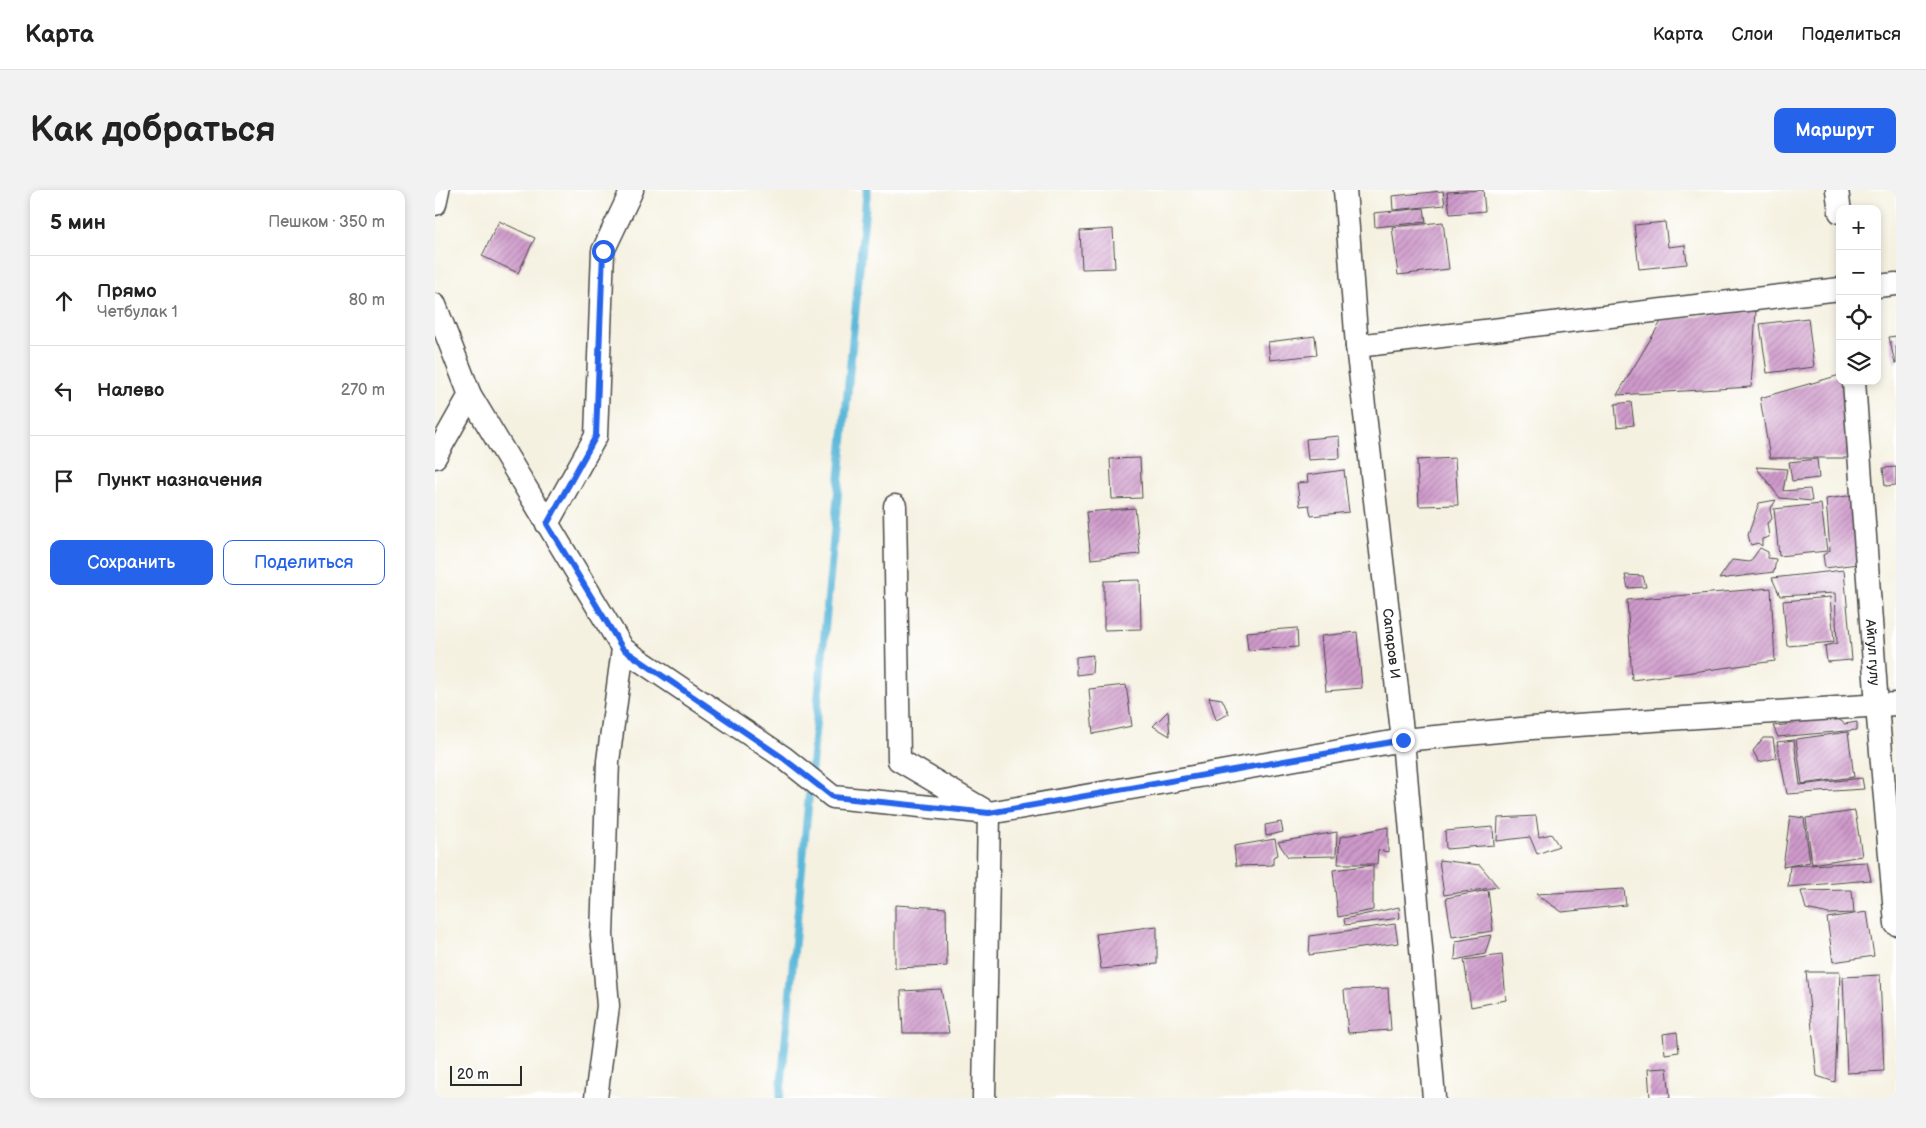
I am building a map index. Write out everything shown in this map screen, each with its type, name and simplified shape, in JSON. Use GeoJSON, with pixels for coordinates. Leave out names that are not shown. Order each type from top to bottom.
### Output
{"type":"FeatureCollection","features":[{"type":"Feature","properties":{"kind":"street"},"geometry":{"type":"LineString","coordinates":[[435,204],[438,190]]}},
{"type":"Feature","properties":{"kind":"street"},"geometry":{"type":"LineString","coordinates":[[547,524],[596,436],[603,251],[632,190]]}},
{"type":"Feature","properties":{"kind":"street","name":"Сапаров И"},"geometry":{"type":"LineString","coordinates":[[1345,190],[1357,346],[1403,740],[1434,1098]]}},
{"type":"Feature","properties":{"kind":"street"},"geometry":{"type":"LineString","coordinates":[[1837,190],[1839,205]]}},
{"type":"Feature","properties":{"kind":"street"},"geometry":{"type":"LineString","coordinates":[[1881,286],[1896,284]]}},
{"type":"Feature","properties":{"kind":"street"},"geometry":{"type":"LineString","coordinates":[[1357,346],[1836,289]]}},
{"type":"Feature","properties":{"kind":"street"},"geometry":{"type":"LineString","coordinates":[[435,305],[470,395],[623,649],[783,758],[833,797],[989,813],[1403,740],[1532,728],[1886,705]]}},
{"type":"Feature","properties":{"kind":"street","name":"Айгул гулу"},"geometry":{"type":"LineString","coordinates":[[1855,385],[1886,705],[1896,924]]}},
{"type":"Feature","properties":{"kind":"street"},"geometry":{"type":"LineString","coordinates":[[435,457],[470,395]]}},
{"type":"Feature","properties":{"kind":"street"},"geometry":{"type":"LineString","coordinates":[[895,506],[899,760],[989,813]]}},
{"type":"Feature","properties":{"kind":"street"},"geometry":{"type":"LineString","coordinates":[[596,1098],[608,1006],[602,935],[608,761],[623,649]]}},
{"type":"Feature","properties":{"kind":"street"},"geometry":{"type":"LineString","coordinates":[[984,1098],[989,813]]}},
{"type":"Feature","properties":{"kind":"building"},"geometry":{"type":"Polygon","coordinates":[[[1483,190],[1485,211],[1450,214],[1447,192],[1483,190]]]}},
{"type":"Feature","properties":{"kind":"building"},"geometry":{"type":"Polygon","coordinates":[[[1443,191],[1445,205],[1393,210],[1392,196],[1443,191]]]}},
{"type":"Feature","properties":{"kind":"building"},"geometry":{"type":"Polygon","coordinates":[[[1424,208],[1426,222],[1375,227],[1374,213],[1424,208]]]}},
{"type":"Feature","properties":{"kind":"building"},"geometry":{"type":"Polygon","coordinates":[[[499,221],[535,238],[518,273],[482,256],[499,221]]]}},
{"type":"Feature","properties":{"kind":"building"},"geometry":{"type":"Polygon","coordinates":[[[1443,222],[1449,269],[1398,275],[1392,227],[1443,222]]]}},
{"type":"Feature","properties":{"kind":"building"},"geometry":{"type":"Polygon","coordinates":[[[1665,222],[1668,247],[1685,245],[1687,264],[1639,269],[1634,225],[1665,222]]]}},
{"type":"Feature","properties":{"kind":"building"},"geometry":{"type":"Polygon","coordinates":[[[1113,229],[1115,268],[1082,269],[1080,231],[1113,229]]]}},
{"type":"Feature","properties":{"kind":"building"},"geometry":{"type":"Polygon","coordinates":[[[1756,311],[1751,387],[1617,395],[1662,320],[1756,311]]]}},
{"type":"Feature","properties":{"kind":"building"},"geometry":{"type":"Polygon","coordinates":[[[1808,318],[1814,367],[1767,373],[1760,324],[1808,318]]]}},
{"type":"Feature","properties":{"kind":"building"},"geometry":{"type":"Polygon","coordinates":[[[1315,336],[1317,355],[1270,360],[1268,342],[1315,336]]]}},
{"type":"Feature","properties":{"kind":"building"},"geometry":{"type":"Polygon","coordinates":[[[1896,336],[1896,363],[1895,363],[1889,337],[1896,336]]]}},
{"type":"Feature","properties":{"kind":"building"},"geometry":{"type":"Polygon","coordinates":[[[1836,376],[1836,385],[1848,385],[1850,458],[1770,458],[1760,398],[1836,376]]]}},
{"type":"Feature","properties":{"kind":"building"},"geometry":{"type":"Polygon","coordinates":[[[1631,402],[1634,425],[1617,427],[1615,404],[1631,402]]]}},
{"type":"Feature","properties":{"kind":"building"},"geometry":{"type":"Polygon","coordinates":[[[1339,436],[1340,458],[1308,460],[1306,439],[1339,436]]]}},
{"type":"Feature","properties":{"kind":"building"},"geometry":{"type":"Polygon","coordinates":[[[1140,458],[1142,498],[1112,499],[1110,459],[1140,458]]]}},
{"type":"Feature","properties":{"kind":"building"},"geometry":{"type":"Polygon","coordinates":[[[1455,458],[1458,505],[1419,506],[1417,460],[1455,458]]]}},
{"type":"Feature","properties":{"kind":"building"},"geometry":{"type":"Polygon","coordinates":[[[1817,459],[1819,478],[1792,481],[1789,462],[1817,459]]]}},
{"type":"Feature","properties":{"kind":"building"},"geometry":{"type":"Polygon","coordinates":[[[1756,467],[1787,469],[1783,491],[1810,489],[1812,501],[1780,498],[1756,467]]]}},
{"type":"Feature","properties":{"kind":"building"},"geometry":{"type":"Polygon","coordinates":[[[1896,467],[1896,485],[1885,486],[1883,468],[1896,467]]]}},
{"type":"Feature","properties":{"kind":"building"},"geometry":{"type":"Polygon","coordinates":[[[1344,470],[1349,512],[1311,516],[1309,505],[1300,506],[1297,483],[1308,482],[1307,475],[1344,470]]]}},
{"type":"Feature","properties":{"kind":"building"},"geometry":{"type":"Polygon","coordinates":[[[1854,495],[1858,564],[1825,568],[1823,555],[1830,551],[1826,499],[1854,495]]]}},
{"type":"Feature","properties":{"kind":"building"},"geometry":{"type":"Polygon","coordinates":[[[1776,500],[1770,510],[1772,519],[1767,523],[1769,537],[1762,539],[1762,546],[1758,543],[1751,545],[1748,535],[1759,503],[1776,500]]]}},
{"type":"Feature","properties":{"kind":"building"},"geometry":{"type":"Polygon","coordinates":[[[1821,504],[1827,551],[1779,556],[1774,509],[1821,504]]]}},
{"type":"Feature","properties":{"kind":"building"},"geometry":{"type":"Polygon","coordinates":[[[1135,508],[1140,554],[1091,559],[1086,512],[1135,508]]]}},
{"type":"Feature","properties":{"kind":"building"},"geometry":{"type":"Polygon","coordinates":[[[1760,548],[1768,552],[1768,558],[1776,559],[1774,572],[1719,579],[1732,560],[1750,562],[1760,548]]]}},
{"type":"Feature","properties":{"kind":"building"},"geometry":{"type":"Polygon","coordinates":[[[1844,570],[1852,660],[1827,662],[1825,646],[1837,643],[1835,593],[1780,596],[1772,578],[1844,570]]]}},
{"type":"Feature","properties":{"kind":"building"},"geometry":{"type":"Polygon","coordinates":[[[1625,575],[1643,576],[1646,587],[1628,588],[1625,575]]]}},
{"type":"Feature","properties":{"kind":"building"},"geometry":{"type":"Polygon","coordinates":[[[1140,580],[1141,629],[1104,630],[1104,581],[1140,580]]]}},
{"type":"Feature","properties":{"kind":"building"},"geometry":{"type":"Polygon","coordinates":[[[1771,588],[1775,661],[1632,680],[1627,600],[1771,588]]]}},
{"type":"Feature","properties":{"kind":"building"},"geometry":{"type":"Polygon","coordinates":[[[1830,597],[1834,642],[1787,646],[1783,601],[1830,597]]]}},
{"type":"Feature","properties":{"kind":"building"},"geometry":{"type":"Polygon","coordinates":[[[1297,628],[1298,647],[1248,650],[1246,632],[1297,628]]]}},
{"type":"Feature","properties":{"kind":"building"},"geometry":{"type":"Polygon","coordinates":[[[1357,632],[1362,688],[1326,691],[1321,636],[1357,632]]]}},
{"type":"Feature","properties":{"kind":"building"},"geometry":{"type":"Polygon","coordinates":[[[1093,655],[1092,673],[1076,675],[1076,657],[1093,655]]]}},
{"type":"Feature","properties":{"kind":"building"},"geometry":{"type":"Polygon","coordinates":[[[1126,685],[1132,726],[1093,734],[1089,689],[1126,685]]]}},
{"type":"Feature","properties":{"kind":"building"},"geometry":{"type":"Polygon","coordinates":[[[1209,697],[1222,699],[1229,714],[1216,720],[1209,697]]]}},
{"type":"Feature","properties":{"kind":"building"},"geometry":{"type":"Polygon","coordinates":[[[1168,711],[1170,736],[1153,726],[1168,711]]]}},
{"type":"Feature","properties":{"kind":"building"},"geometry":{"type":"Polygon","coordinates":[[[1828,712],[1845,724],[1857,722],[1857,730],[1778,737],[1773,726],[1786,725],[1792,716],[1828,712]]]}},
{"type":"Feature","properties":{"kind":"building"},"geometry":{"type":"Polygon","coordinates":[[[1848,732],[1854,777],[1802,784],[1796,739],[1848,732]]]}},
{"type":"Feature","properties":{"kind":"building"},"geometry":{"type":"Polygon","coordinates":[[[1763,738],[1773,738],[1776,758],[1759,762],[1753,751],[1763,738]]]}},
{"type":"Feature","properties":{"kind":"building"},"geometry":{"type":"Polygon","coordinates":[[[1794,740],[1800,785],[1862,778],[1864,789],[1787,794],[1777,742],[1794,740]]]}},
{"type":"Feature","properties":{"kind":"building"},"geometry":{"type":"Polygon","coordinates":[[[1855,811],[1862,856],[1812,864],[1806,818],[1855,811]]]}},
{"type":"Feature","properties":{"kind":"building"},"geometry":{"type":"Polygon","coordinates":[[[1536,816],[1539,837],[1551,834],[1559,846],[1537,854],[1530,837],[1497,841],[1498,818],[1536,816]]]}},
{"type":"Feature","properties":{"kind":"building"},"geometry":{"type":"Polygon","coordinates":[[[1790,816],[1804,818],[1810,862],[1783,867],[1790,816]]]}},
{"type":"Feature","properties":{"kind":"building"},"geometry":{"type":"Polygon","coordinates":[[[1281,822],[1283,832],[1266,836],[1265,825],[1281,822]]]}},
{"type":"Feature","properties":{"kind":"building"},"geometry":{"type":"Polygon","coordinates":[[[1388,827],[1388,852],[1378,850],[1377,864],[1338,864],[1340,837],[1388,827]]]}},
{"type":"Feature","properties":{"kind":"building"},"geometry":{"type":"Polygon","coordinates":[[[1493,827],[1494,845],[1446,849],[1445,831],[1493,827]]]}},
{"type":"Feature","properties":{"kind":"building"},"geometry":{"type":"Polygon","coordinates":[[[1337,832],[1336,856],[1288,857],[1278,842],[1337,832]]]}},
{"type":"Feature","properties":{"kind":"building"},"geometry":{"type":"Polygon","coordinates":[[[1275,839],[1278,855],[1273,857],[1273,865],[1236,866],[1234,846],[1275,839]]]}},
{"type":"Feature","properties":{"kind":"building"},"geometry":{"type":"Polygon","coordinates":[[[1439,860],[1480,865],[1498,887],[1444,895],[1439,860]]]}},
{"type":"Feature","properties":{"kind":"building"},"geometry":{"type":"Polygon","coordinates":[[[1867,862],[1871,880],[1788,887],[1790,866],[1867,862]]]}},
{"type":"Feature","properties":{"kind":"building"},"geometry":{"type":"Polygon","coordinates":[[[1373,865],[1373,910],[1338,917],[1333,870],[1373,865]]]}},
{"type":"Feature","properties":{"kind":"building"},"geometry":{"type":"Polygon","coordinates":[[[1624,889],[1626,905],[1562,912],[1536,894],[1624,889]]]}},
{"type":"Feature","properties":{"kind":"building"},"geometry":{"type":"Polygon","coordinates":[[[1488,890],[1493,931],[1452,937],[1446,898],[1488,890]]]}},
{"type":"Feature","properties":{"kind":"building"},"geometry":{"type":"Polygon","coordinates":[[[1852,890],[1854,913],[1829,914],[1806,909],[1801,891],[1852,890]]]}},
{"type":"Feature","properties":{"kind":"building"},"geometry":{"type":"Polygon","coordinates":[[[895,905],[946,908],[947,966],[895,968],[895,905]]]}},
{"type":"Feature","properties":{"kind":"building"},"geometry":{"type":"Polygon","coordinates":[[[1399,907],[1400,918],[1345,925],[1344,919],[1399,907]]]}},
{"type":"Feature","properties":{"kind":"building"},"geometry":{"type":"Polygon","coordinates":[[[1867,912],[1874,956],[1833,962],[1827,918],[1867,912]]]}},
{"type":"Feature","properties":{"kind":"building"},"geometry":{"type":"Polygon","coordinates":[[[1395,924],[1398,943],[1309,955],[1310,936],[1395,924]]]}},
{"type":"Feature","properties":{"kind":"building"},"geometry":{"type":"Polygon","coordinates":[[[1157,926],[1157,964],[1101,969],[1096,934],[1157,926]]]}},
{"type":"Feature","properties":{"kind":"building"},"geometry":{"type":"Polygon","coordinates":[[[1491,935],[1485,954],[1455,960],[1456,941],[1491,935]]]}},
{"type":"Feature","properties":{"kind":"building"},"geometry":{"type":"Polygon","coordinates":[[[1502,955],[1506,1000],[1471,1007],[1464,960],[1502,955]]]}},
{"type":"Feature","properties":{"kind":"building"},"geometry":{"type":"Polygon","coordinates":[[[1806,972],[1840,972],[1835,1082],[1817,1076],[1806,972]]]}},
{"type":"Feature","properties":{"kind":"building"},"geometry":{"type":"Polygon","coordinates":[[[1880,975],[1884,1071],[1847,1073],[1843,977],[1880,975]]]}},
{"type":"Feature","properties":{"kind":"building"},"geometry":{"type":"Polygon","coordinates":[[[1388,988],[1391,1030],[1348,1033],[1344,990],[1388,988]]]}},
{"type":"Feature","properties":{"kind":"building"},"geometry":{"type":"Polygon","coordinates":[[[941,989],[949,1033],[903,1033],[901,991],[941,989]]]}},
{"type":"Feature","properties":{"kind":"building"},"geometry":{"type":"Polygon","coordinates":[[[1677,1032],[1679,1052],[1665,1054],[1663,1034],[1677,1032]]]}},
{"type":"Feature","properties":{"kind":"building"},"geometry":{"type":"Polygon","coordinates":[[[1667,1068],[1670,1098],[1650,1098],[1648,1069],[1667,1068]]]}},
{"type":"Feature","properties":{"kind":"waterway"},"geometry":{"type":"LineString","coordinates":[[780,1098],[867,190]]}},
{"type":"Feature","properties":{"kind":"route"},"geometry":{"type":"LineString","coordinates":[[603,251],[596,436],[547,524],[623,649],[783,758],[833,797],[989,813],[1403,740]]}}]}
